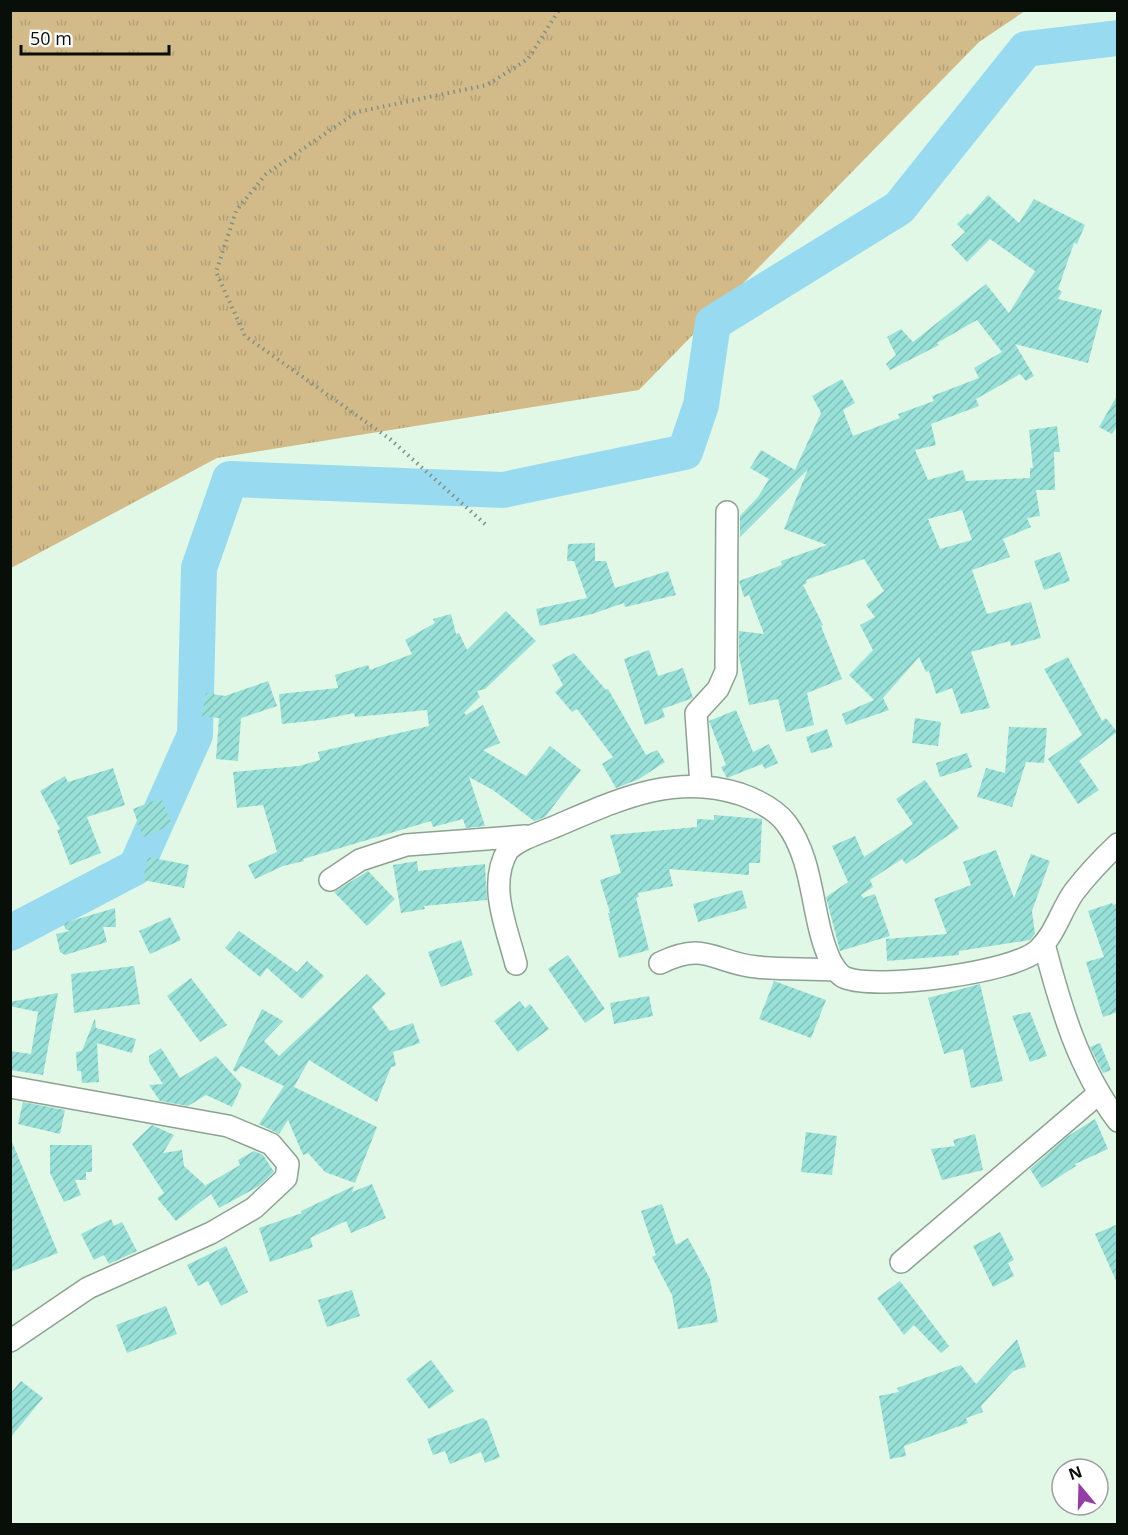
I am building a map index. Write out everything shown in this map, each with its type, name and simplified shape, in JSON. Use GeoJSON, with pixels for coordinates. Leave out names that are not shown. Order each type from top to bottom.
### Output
{"type":"FeatureCollection","features":[{"type":"Feature","properties":{"kind":"street"},"geometry":{"type":"LineString","coordinates":[[701,785],[696,713],[718,689],[727,660],[724,581],[726,512]]}},
{"type":"Feature","properties":{"kind":"street"},"geometry":{"type":"LineString","coordinates":[[516,964],[501,910],[499,874],[508,850],[597,807],[631,796],[678,786],[701,785],[758,800],[785,822],[803,857],[826,953],[836,970],[848,979],[868,982],[908,981],[995,968],[1030,956],[1044,944],[1075,891],[1118,844]]}},
{"type":"Feature","properties":{"kind":"street"},"geometry":{"type":"LineString","coordinates":[[330,880],[360,861],[406,845],[535,835]]}},
{"type":"Feature","properties":{"kind":"street"},"geometry":{"type":"LineString","coordinates":[[1044,944],[1072,1039],[1098,1094],[1118,1121]]}},
{"type":"Feature","properties":{"kind":"street"},"geometry":{"type":"LineString","coordinates":[[660,963],[680,954],[703,953],[756,967],[836,970]]}},
{"type":"Feature","properties":{"kind":"street"},"geometry":{"type":"LineString","coordinates":[[10,1087],[228,1126],[271,1144],[288,1164],[286,1178],[254,1208],[211,1233],[88,1288],[10,1341]]}},
{"type":"Feature","properties":{"kind":"street"},"geometry":{"type":"LineString","coordinates":[[901,1262],[1098,1094]]}},
{"type":"Feature","properties":{"kind":"path"},"geometry":{"type":"LineString","coordinates":[[484,524],[390,439],[245,336],[216,272],[236,210],[266,174],[357,112],[487,85],[528,59],[559,10]]}},
{"type":"Feature","properties":{"kind":"green space"},"geometry":{"type":"Polygon","coordinates":[[[11,10],[1025,11],[979,42],[639,390],[217,458],[11,568],[11,10]]]}},
{"type":"Feature","properties":{"kind":"building"},"geometry":{"type":"Polygon","coordinates":[[[988,195],[1019,223],[1034,199],[1085,225],[1077,244],[1074,243],[1058,289],[1062,292],[1058,299],[1102,310],[1088,363],[1015,344],[1034,376],[1026,381],[1020,374],[976,399],[979,406],[931,424],[936,445],[915,450],[928,480],[963,470],[966,481],[1030,478],[1030,468],[1033,468],[1029,430],[1057,426],[1060,452],[1054,452],[1055,490],[1036,490],[1040,516],[1027,518],[1031,527],[1003,539],[1010,557],[972,570],[987,614],[1031,602],[1041,638],[1011,646],[1010,641],[971,652],[990,708],[961,714],[952,688],[936,694],[929,671],[926,672],[919,657],[883,698],[889,710],[846,725],[842,714],[874,700],[849,675],[873,650],[860,625],[875,617],[866,605],[884,591],[864,559],[806,580],[807,583],[803,585],[823,625],[821,626],[842,679],[807,693],[814,725],[786,732],[778,699],[749,705],[739,656],[739,631],[764,634],[749,595],[744,597],[739,581],[782,565],[781,561],[827,545],[784,529],[808,469],[740,537],[740,516],[758,497],[769,479],[750,468],[761,450],[795,470],[821,413],[812,396],[842,379],[855,403],[843,410],[853,436],[900,418],[898,414],[934,401],[932,396],[979,378],[974,368],[1002,352],[977,320],[937,343],[939,345],[890,370],[886,364],[896,355],[887,337],[901,329],[913,342],[986,284],[1009,313],[1035,271],[990,239],[967,262],[951,245],[965,232],[957,224],[968,213],[970,215],[988,195]],[[962,510],[928,519],[940,549],[972,540],[962,510]]]}},
{"type":"Feature","properties":{"kind":"building"},"geometry":{"type":"Polygon","coordinates":[[[1118,394],[1118,425],[1112,434],[1099,427],[1118,394]]]}},
{"type":"Feature","properties":{"kind":"building"},"geometry":{"type":"Polygon","coordinates":[[[595,543],[595,561],[606,561],[615,588],[668,571],[676,595],[625,607],[624,603],[592,614],[540,626],[536,609],[587,598],[574,561],[567,561],[568,544],[595,543]]]}},
{"type":"Feature","properties":{"kind":"building"},"geometry":{"type":"Polygon","coordinates":[[[1060,552],[1070,581],[1044,590],[1034,561],[1060,552]]]}},
{"type":"Feature","properties":{"kind":"building"},"geometry":{"type":"Polygon","coordinates":[[[506,611],[536,641],[485,689],[477,691],[480,697],[464,713],[466,715],[483,705],[500,743],[483,750],[526,776],[550,746],[581,770],[545,817],[534,821],[493,790],[469,777],[485,826],[466,828],[463,819],[433,827],[431,821],[303,859],[304,861],[283,866],[255,879],[248,865],[277,852],[263,805],[237,808],[233,772],[299,766],[320,760],[318,752],[429,726],[427,710],[355,717],[354,713],[282,724],[279,694],[338,688],[335,675],[368,665],[370,670],[412,654],[405,640],[435,623],[433,619],[451,614],[456,634],[459,633],[467,650],[506,611]]]}},
{"type":"Feature","properties":{"kind":"building"},"geometry":{"type":"Polygon","coordinates":[[[649,650],[658,676],[683,668],[693,698],[662,709],[665,717],[645,725],[624,659],[649,650]]]}},
{"type":"Feature","properties":{"kind":"building"},"geometry":{"type":"Polygon","coordinates":[[[574,653],[606,690],[608,689],[646,755],[657,750],[665,762],[639,779],[616,788],[602,764],[613,757],[577,709],[572,712],[555,692],[563,685],[552,665],[574,653]]]}},
{"type":"Feature","properties":{"kind":"building"},"geometry":{"type":"Polygon","coordinates":[[[1068,657],[1102,721],[1106,718],[1117,732],[1079,761],[1099,790],[1078,804],[1048,759],[1082,735],[1044,669],[1068,657]]]}},
{"type":"Feature","properties":{"kind":"building"},"geometry":{"type":"Polygon","coordinates":[[[268,681],[277,706],[241,718],[238,761],[216,759],[219,718],[202,716],[206,693],[225,696],[268,681]]]}},
{"type":"Feature","properties":{"kind":"building"},"geometry":{"type":"Polygon","coordinates":[[[736,710],[753,752],[769,744],[778,763],[765,769],[762,764],[727,778],[721,767],[726,765],[709,721],[736,710]]]}},
{"type":"Feature","properties":{"kind":"building"},"geometry":{"type":"Polygon","coordinates":[[[915,718],[941,722],[938,746],[912,743],[915,718]]]}},
{"type":"Feature","properties":{"kind":"building"},"geometry":{"type":"Polygon","coordinates":[[[1009,727],[1047,728],[1044,763],[1026,762],[1012,807],[977,797],[986,768],[1005,773],[1009,727]]]}},
{"type":"Feature","properties":{"kind":"building"},"geometry":{"type":"Polygon","coordinates":[[[827,729],[833,747],[811,753],[806,737],[827,729]]]}},
{"type":"Feature","properties":{"kind":"building"},"geometry":{"type":"Polygon","coordinates":[[[967,753],[972,767],[940,777],[936,763],[967,753]]]}},
{"type":"Feature","properties":{"kind":"building"},"geometry":{"type":"Polygon","coordinates":[[[113,768],[125,805],[87,817],[101,853],[70,865],[57,830],[60,829],[40,791],[65,776],[68,782],[113,768]]]}},
{"type":"Feature","properties":{"kind":"building"},"geometry":{"type":"Polygon","coordinates":[[[925,780],[959,828],[906,864],[902,859],[870,880],[873,887],[861,895],[863,898],[875,894],[890,936],[840,951],[826,897],[848,882],[832,846],[855,836],[864,857],[913,824],[896,799],[925,780]]]}},
{"type":"Feature","properties":{"kind":"building"},"geometry":{"type":"Polygon","coordinates":[[[161,798],[172,825],[143,837],[133,809],[161,798]]]}},
{"type":"Feature","properties":{"kind":"building"},"geometry":{"type":"Polygon","coordinates":[[[714,815],[762,819],[760,863],[749,863],[749,875],[669,869],[673,886],[638,893],[639,897],[636,898],[649,950],[619,958],[608,913],[610,913],[600,880],[621,873],[610,835],[697,827],[697,819],[714,820],[714,815]]]}},
{"type":"Feature","properties":{"kind":"building"},"geometry":{"type":"Polygon","coordinates":[[[996,850],[1014,898],[1031,854],[1050,861],[1032,911],[1035,934],[1030,940],[959,951],[959,955],[887,961],[886,939],[947,934],[934,899],[971,885],[963,862],[996,850]]]}},
{"type":"Feature","properties":{"kind":"building"},"geometry":{"type":"Polygon","coordinates":[[[148,857],[189,865],[184,888],[143,880],[148,857]]]}},
{"type":"Feature","properties":{"kind":"building"},"geometry":{"type":"Polygon","coordinates":[[[417,861],[418,871],[485,864],[487,900],[424,906],[425,909],[401,913],[393,865],[417,861]]]}},
{"type":"Feature","properties":{"kind":"building"},"geometry":{"type":"Polygon","coordinates":[[[368,871],[395,899],[367,926],[334,892],[368,871]]]}},
{"type":"Feature","properties":{"kind":"building"},"geometry":{"type":"Polygon","coordinates":[[[742,890],[747,908],[698,922],[693,904],[742,890]]]}},
{"type":"Feature","properties":{"kind":"building"},"geometry":{"type":"Polygon","coordinates":[[[1112,903],[1113,905],[1118,903],[1118,1012],[1103,1017],[1086,962],[1104,957],[1088,911],[1112,903]]]}},
{"type":"Feature","properties":{"kind":"building"},"geometry":{"type":"Polygon","coordinates":[[[115,908],[116,927],[103,927],[107,942],[65,955],[60,952],[56,934],[70,931],[65,929],[64,923],[115,908]]]}},
{"type":"Feature","properties":{"kind":"building"},"geometry":{"type":"Polygon","coordinates":[[[170,917],[181,940],[150,954],[139,931],[170,917]]]}},
{"type":"Feature","properties":{"kind":"building"},"geometry":{"type":"Polygon","coordinates":[[[239,931],[297,972],[307,961],[324,976],[302,999],[267,968],[260,977],[225,948],[239,931]]]}},
{"type":"Feature","properties":{"kind":"building"},"geometry":{"type":"Polygon","coordinates":[[[461,940],[473,975],[441,987],[428,952],[461,940]]]}},
{"type":"Feature","properties":{"kind":"building"},"geometry":{"type":"Polygon","coordinates":[[[568,955],[605,1009],[585,1023],[548,969],[568,955]]]}},
{"type":"Feature","properties":{"kind":"building"},"geometry":{"type":"Polygon","coordinates":[[[134,966],[140,1004],[74,1013],[71,974],[134,966]]]}},
{"type":"Feature","properties":{"kind":"building"},"geometry":{"type":"Polygon","coordinates":[[[367,974],[386,994],[372,1007],[390,1031],[413,1023],[420,1043],[393,1052],[396,1066],[391,1067],[377,1102],[309,1060],[294,1087],[377,1127],[355,1183],[325,1172],[308,1153],[303,1155],[288,1120],[279,1134],[259,1124],[284,1086],[241,1066],[236,1072],[233,1070],[262,1009],[283,1021],[264,1041],[279,1056],[367,974]]]}},
{"type":"Feature","properties":{"kind":"building"},"geometry":{"type":"Polygon","coordinates":[[[191,978],[227,1025],[200,1042],[167,996],[191,978]]]}},
{"type":"Feature","properties":{"kind":"building"},"geometry":{"type":"Polygon","coordinates":[[[774,981],[826,1000],[811,1038],[759,1019],[774,981]]]}},
{"type":"Feature","properties":{"kind":"building"},"geometry":{"type":"Polygon","coordinates":[[[980,984],[1003,1081],[971,1088],[963,1049],[944,1054],[928,998],[980,984]]]}},
{"type":"Feature","properties":{"kind":"building"},"geometry":{"type":"Polygon","coordinates":[[[58,993],[43,1075],[10,1070],[10,1051],[31,1054],[38,1012],[10,1006],[10,1002],[58,993]]]}},
{"type":"Feature","properties":{"kind":"building"},"geometry":{"type":"Polygon","coordinates":[[[649,996],[653,1016],[614,1024],[610,1003],[649,996]]]}},
{"type":"Feature","properties":{"kind":"building"},"geometry":{"type":"Polygon","coordinates":[[[520,1001],[525,1008],[530,1004],[549,1029],[518,1052],[494,1021],[520,1001]]]}},
{"type":"Feature","properties":{"kind":"building"},"geometry":{"type":"Polygon","coordinates":[[[1030,1012],[1047,1056],[1030,1062],[1012,1016],[1030,1012]]]}},
{"type":"Feature","properties":{"kind":"building"},"geometry":{"type":"Polygon","coordinates":[[[95,1018],[96,1028],[136,1039],[132,1053],[97,1043],[99,1082],[82,1083],[81,1071],[77,1071],[76,1052],[82,1051],[95,1018]]]}},
{"type":"Feature","properties":{"kind":"building"},"geometry":{"type":"Polygon","coordinates":[[[1100,1043],[1111,1070],[1103,1073],[1090,1047],[1100,1043]]]}},
{"type":"Feature","properties":{"kind":"building"},"geometry":{"type":"Polygon","coordinates":[[[161,1048],[180,1078],[216,1056],[242,1085],[232,1107],[206,1095],[188,1106],[160,1101],[149,1085],[163,1084],[149,1062],[149,1056],[161,1048]]]}},
{"type":"Feature","properties":{"kind":"building"},"geometry":{"type":"Polygon","coordinates":[[[23,1102],[65,1110],[60,1134],[18,1124],[23,1102]]]}},
{"type":"Feature","properties":{"kind":"building"},"geometry":{"type":"Polygon","coordinates":[[[1095,1119],[1108,1149],[1075,1164],[1076,1166],[1042,1188],[1030,1169],[1068,1136],[1095,1119]]]}},
{"type":"Feature","properties":{"kind":"building"},"geometry":{"type":"Polygon","coordinates":[[[152,1125],[174,1135],[163,1153],[182,1150],[184,1166],[207,1187],[206,1185],[240,1165],[238,1160],[254,1151],[263,1155],[274,1172],[259,1186],[219,1208],[211,1194],[176,1221],[157,1198],[164,1193],[132,1144],[152,1125]]]}},
{"type":"Feature","properties":{"kind":"building"},"geometry":{"type":"Polygon","coordinates":[[[806,1132],[837,1136],[832,1175],[801,1172],[806,1132]]]}},
{"type":"Feature","properties":{"kind":"building"},"geometry":{"type":"Polygon","coordinates":[[[975,1134],[983,1170],[942,1180],[931,1149],[955,1146],[953,1140],[975,1134]]]}},
{"type":"Feature","properties":{"kind":"building"},"geometry":{"type":"Polygon","coordinates":[[[10,1137],[58,1253],[10,1272],[10,1137]]]}},
{"type":"Feature","properties":{"kind":"building"},"geometry":{"type":"Polygon","coordinates":[[[50,1145],[92,1145],[92,1172],[86,1172],[86,1180],[75,1180],[81,1195],[64,1202],[50,1173],[50,1145]]]}},
{"type":"Feature","properties":{"kind":"building"},"geometry":{"type":"Polygon","coordinates":[[[372,1184],[386,1218],[351,1233],[346,1221],[310,1238],[313,1247],[270,1262],[259,1228],[302,1213],[301,1211],[354,1186],[352,1192],[372,1184]]]}},
{"type":"Feature","properties":{"kind":"building"},"geometry":{"type":"Polygon","coordinates":[[[662,1204],[676,1245],[688,1238],[710,1279],[718,1322],[678,1329],[672,1295],[652,1257],[656,1255],[641,1211],[662,1204]]]}},
{"type":"Feature","properties":{"kind":"building"},"geometry":{"type":"Polygon","coordinates":[[[111,1219],[114,1226],[122,1222],[137,1251],[109,1264],[104,1255],[94,1260],[81,1234],[111,1219]]]}},
{"type":"Feature","properties":{"kind":"building"},"geometry":{"type":"Polygon","coordinates":[[[1118,1224],[1118,1285],[1095,1234],[1118,1224]]]}},
{"type":"Feature","properties":{"kind":"building"},"geometry":{"type":"Polygon","coordinates":[[[1000,1232],[1014,1260],[1008,1263],[1014,1276],[993,1287],[973,1246],[1000,1232]]]}},
{"type":"Feature","properties":{"kind":"building"},"geometry":{"type":"Polygon","coordinates":[[[226,1246],[248,1292],[221,1306],[208,1281],[198,1286],[187,1265],[226,1246]]]}},
{"type":"Feature","properties":{"kind":"building"},"geometry":{"type":"Polygon","coordinates":[[[900,1281],[949,1346],[941,1353],[914,1325],[904,1335],[877,1298],[900,1281]]]}},
{"type":"Feature","properties":{"kind":"building"},"geometry":{"type":"Polygon","coordinates":[[[352,1290],[360,1316],[327,1327],[318,1300],[352,1290]]]}},
{"type":"Feature","properties":{"kind":"building"},"geometry":{"type":"Polygon","coordinates":[[[166,1306],[177,1334],[127,1353],[116,1325],[166,1306]]]}},
{"type":"Feature","properties":{"kind":"building"},"geometry":{"type":"Polygon","coordinates":[[[1017,1339],[1026,1367],[1013,1371],[981,1406],[983,1412],[966,1418],[968,1423],[904,1446],[906,1456],[890,1459],[879,1396],[899,1392],[897,1388],[961,1365],[976,1384],[1017,1339]]]}},
{"type":"Feature","properties":{"kind":"building"},"geometry":{"type":"Polygon","coordinates":[[[431,1360],[454,1391],[429,1409],[406,1379],[431,1360]]]}},
{"type":"Feature","properties":{"kind":"building"},"geometry":{"type":"Polygon","coordinates":[[[21,1381],[43,1398],[10,1438],[10,1394],[21,1381]]]}},
{"type":"Feature","properties":{"kind":"building"},"geometry":{"type":"Polygon","coordinates":[[[483,1418],[487,1421],[500,1457],[485,1463],[481,1452],[450,1464],[445,1451],[433,1455],[427,1439],[483,1418]]]}},
{"type":"Feature","properties":{"kind":"waterway"},"geometry":{"type":"LineString","coordinates":[[10,933],[136,867],[195,735],[199,568],[230,479],[503,490],[685,452],[701,405],[713,323],[899,208],[1026,49],[1118,38]]}}]}
